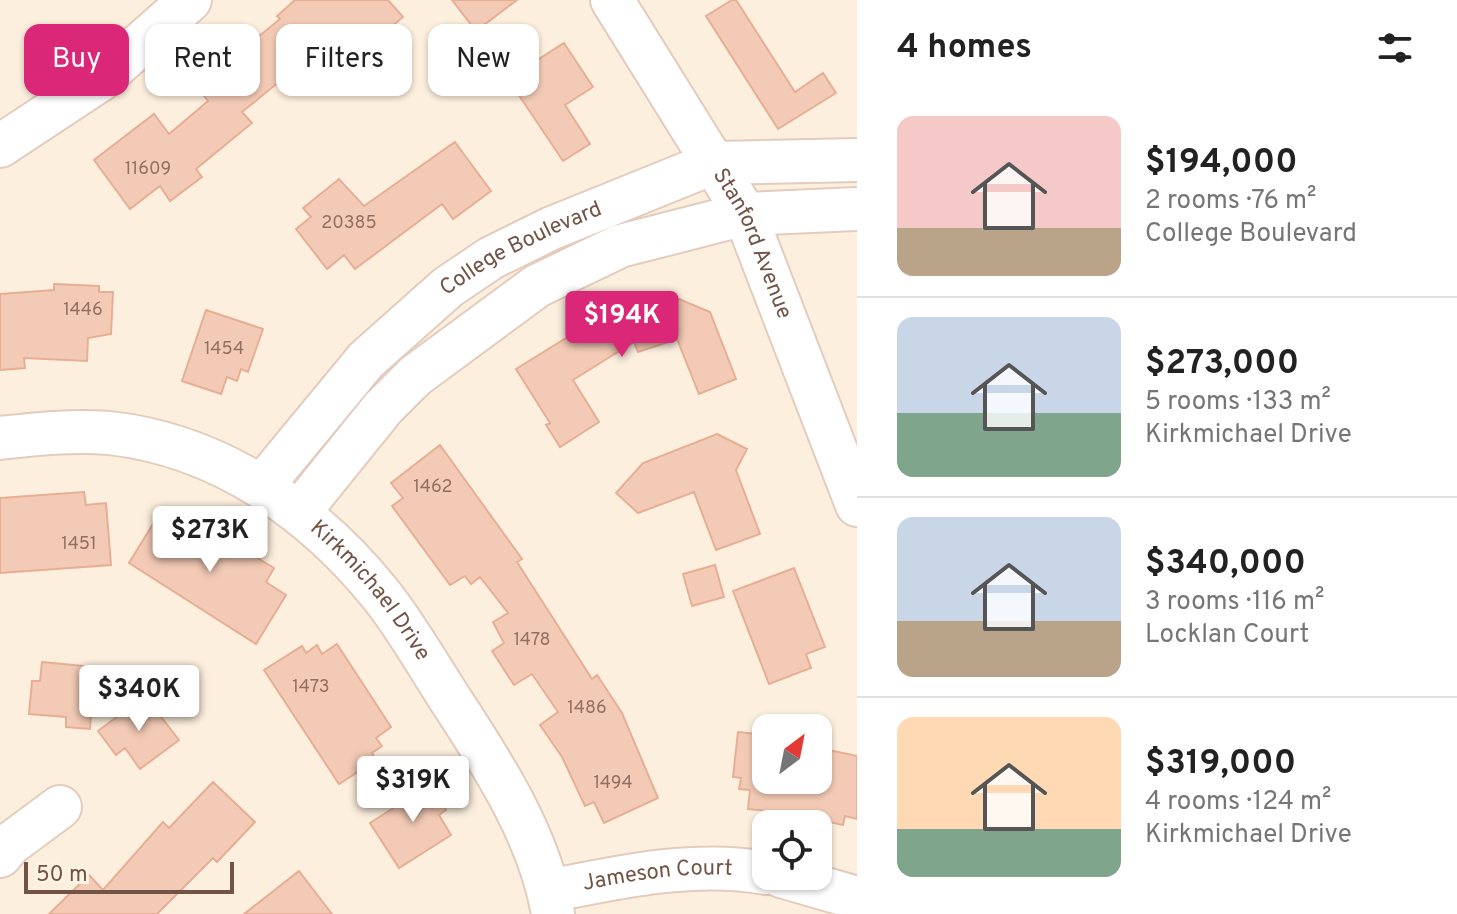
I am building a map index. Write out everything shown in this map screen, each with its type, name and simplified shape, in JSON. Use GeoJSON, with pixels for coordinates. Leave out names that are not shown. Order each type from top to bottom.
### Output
{"type":"FeatureCollection","features":[{"type":"Feature","properties":{"kind":"street"},"geometry":{"type":"LineString","coordinates":[[0,146],[100,80],[190,0]]}},
{"type":"Feature","properties":{"kind":"street","name":"Stanford Avenue"},"geometry":{"type":"LineString","coordinates":[[612,0],[745,214],[857,505]]}},
{"type":"Feature","properties":{"kind":"street","name":"College Boulevard"},"geometry":{"type":"LineString","coordinates":[[262,486],[366,360],[448,287],[491,258],[552,228],[713,163],[857,160]]}},
{"type":"Feature","properties":{"kind":"street","name":"College Boulevard"},"geometry":{"type":"LineString","coordinates":[[300,511],[383,408],[415,376],[537,286],[620,246],[745,214],[857,209]]}},
{"type":"Feature","properties":{"kind":"street","name":"Kirkmichael Drive"},"geometry":{"type":"LineString","coordinates":[[0,438],[74,431],[111,433],[205,458],[262,486],[328,534],[383,598],[481,747],[523,823],[551,903]]}},
{"type":"Feature","properties":{"kind":"street"},"geometry":{"type":"LineString","coordinates":[[0,856],[10,844],[60,807]]}},
{"type":"Feature","properties":{"kind":"street","name":"Jameson Court"},"geometry":{"type":"LineString","coordinates":[[551,903],[693,869],[735,867],[752,870]]}},
{"type":"Feature","properties":{"kind":"street"},"geometry":{"type":"LineString","coordinates":[[829,890],[857,898]]}},
{"type":"Feature","properties":{"kind":"building"},"geometry":{"type":"Polygon","coordinates":[[[295,0],[388,0],[403,17],[395,24],[276,24],[276,84],[242,112],[252,123],[196,169],[202,177],[170,201],[160,186],[130,209],[94,160],[154,114],[169,134],[208,101],[204,96],[260,96],[260,35],[280,19],[277,16],[295,0]]]}},
{"type":"Feature","properties":{"kind":"building"},"geometry":{"type":"Polygon","coordinates":[[[452,0],[517,0],[485,24],[471,24],[452,0]]]}},
{"type":"Feature","properties":{"kind":"building"},"geometry":{"type":"Polygon","coordinates":[[[736,0],[795,92],[823,73],[836,93],[778,129],[706,16],[736,0]]]}},
{"type":"Feature","properties":{"kind":"building"},"geometry":{"type":"Polygon","coordinates":[[[564,43],[593,87],[565,105],[590,144],[563,161],[519,96],[539,96],[539,59],[564,43]]]}},
{"type":"Feature","properties":{"kind":"building"},"geometry":{"type":"Polygon","coordinates":[[[455,142],[491,191],[453,219],[442,204],[355,269],[344,255],[327,269],[296,229],[311,217],[303,208],[339,179],[364,206],[455,142]]]}},
{"type":"Feature","properties":{"kind":"building"},"geometry":{"type":"Polygon","coordinates":[[[54,284],[99,286],[99,292],[113,292],[111,334],[88,338],[87,361],[24,358],[25,368],[0,370],[0,294],[54,290],[54,284]]]}},
{"type":"Feature","properties":{"kind":"building"},"geometry":{"type":"Polygon","coordinates":[[[674,297],[710,312],[736,379],[699,394],[677,339],[638,352],[634,342],[573,380],[599,422],[560,447],[546,425],[550,423],[516,369],[595,320],[597,323],[674,297]]]}},
{"type":"Feature","properties":{"kind":"building"},"geometry":{"type":"Polygon","coordinates":[[[206,310],[263,329],[248,372],[241,369],[237,381],[227,377],[221,394],[182,381],[206,310]]]}},
{"type":"Feature","properties":{"kind":"building"},"geometry":{"type":"Polygon","coordinates":[[[717,434],[747,449],[736,470],[760,534],[716,550],[694,492],[638,513],[616,493],[643,463],[717,434]]]}},
{"type":"Feature","properties":{"kind":"building"},"geometry":{"type":"Polygon","coordinates":[[[440,445],[522,559],[517,562],[592,679],[597,675],[622,713],[658,798],[604,823],[594,802],[585,806],[562,757],[540,725],[558,712],[532,674],[514,685],[492,651],[504,643],[493,622],[508,613],[480,577],[471,584],[465,576],[450,585],[392,506],[403,498],[391,483],[440,445]]]}},
{"type":"Feature","properties":{"kind":"building"},"geometry":{"type":"Polygon","coordinates":[[[84,492],[86,505],[106,503],[111,565],[0,573],[0,498],[84,492]]]}},
{"type":"Feature","properties":{"kind":"building"},"geometry":{"type":"Polygon","coordinates":[[[161,511],[181,524],[186,515],[274,568],[266,582],[286,595],[256,644],[129,563],[161,511]]]}},
{"type":"Feature","properties":{"kind":"building"},"geometry":{"type":"Polygon","coordinates":[[[715,565],[724,597],[692,606],[683,574],[715,565]]]}},
{"type":"Feature","properties":{"kind":"building"},"geometry":{"type":"Polygon","coordinates":[[[794,568],[825,647],[806,654],[811,668],[769,684],[733,591],[794,568]]]}},
{"type":"Feature","properties":{"kind":"building"},"geometry":{"type":"Polygon","coordinates":[[[337,644],[391,727],[376,738],[382,746],[372,753],[376,760],[339,784],[264,670],[302,646],[306,653],[317,645],[322,654],[337,644]]]}},
{"type":"Feature","properties":{"kind":"building"},"geometry":{"type":"Polygon","coordinates":[[[42,662],[94,667],[90,729],[66,727],[66,717],[29,714],[32,681],[40,681],[42,662]]]}},
{"type":"Feature","properties":{"kind":"building"},"geometry":{"type":"Polygon","coordinates":[[[145,696],[179,740],[140,769],[125,748],[116,755],[98,731],[145,696]]]}},
{"type":"Feature","properties":{"kind":"building"},"geometry":{"type":"Polygon","coordinates":[[[738,732],[752,734],[752,794],[832,794],[832,751],[857,756],[857,819],[845,816],[843,825],[832,823],[832,810],[748,809],[750,790],[739,789],[741,778],[733,777],[738,732]]]}},
{"type":"Feature","properties":{"kind":"building"},"geometry":{"type":"Polygon","coordinates":[[[425,777],[446,810],[439,815],[451,835],[399,868],[370,823],[403,802],[398,794],[425,777]]]}},
{"type":"Feature","properties":{"kind":"building"},"geometry":{"type":"Polygon","coordinates":[[[213,782],[255,822],[217,862],[213,858],[157,914],[49,914],[89,875],[103,890],[163,822],[169,828],[213,782]]]}},
{"type":"Feature","properties":{"kind":"building"},"geometry":{"type":"Polygon","coordinates":[[[299,871],[332,914],[244,914],[299,871]]]}}]}
